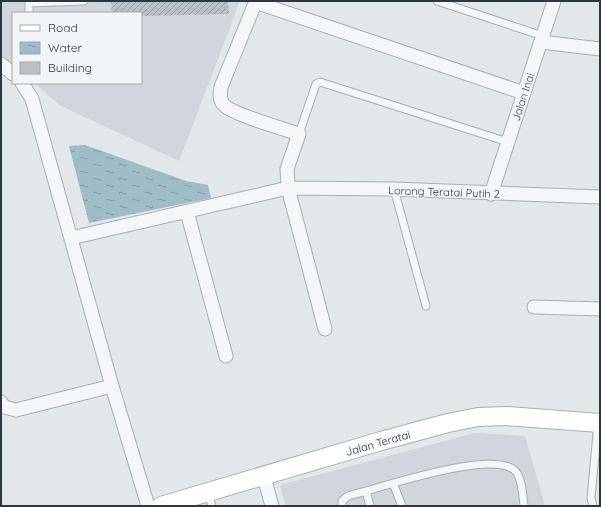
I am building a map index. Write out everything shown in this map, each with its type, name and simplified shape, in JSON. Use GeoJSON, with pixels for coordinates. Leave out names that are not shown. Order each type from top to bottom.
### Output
{"type":"FeatureCollection","features":[{"type":"Feature","properties":{"kind":"street","name":"Jalan Inai"},"geometry":{"type":"LineString","coordinates":[[491,194],[554,1]]}},
{"type":"Feature","properties":{"kind":"street"},"geometry":{"type":"LineString","coordinates":[[325,329],[288,188],[287,170],[299,134],[232,111],[222,104],[220,96],[221,87],[256,2],[524,93]]}},
{"type":"Feature","properties":{"kind":"street"},"geometry":{"type":"LineString","coordinates":[[542,39],[600,49]]}},
{"type":"Feature","properties":{"kind":"street"},"geometry":{"type":"LineString","coordinates":[[1,64],[12,73]]}},
{"type":"Feature","properties":{"kind":"street"},"geometry":{"type":"LineString","coordinates":[[24,84],[32,99],[112,386],[148,506]]}},
{"type":"Feature","properties":{"kind":"street","name":"Lorong Teratai Putih 2"},"geometry":{"type":"LineString","coordinates":[[71,238],[288,188],[394,189],[491,194],[600,197]]}},
{"type":"Feature","properties":{"kind":"street"},"geometry":{"type":"LineString","coordinates":[[187,212],[226,356]]}},
{"type":"Feature","properties":{"kind":"street"},"geometry":{"type":"LineString","coordinates":[[534,307],[600,309]]}},
{"type":"Feature","properties":{"kind":"street"},"geometry":{"type":"LineString","coordinates":[[1,402],[4,407],[16,410],[112,386]]}},
{"type":"Feature","properties":{"kind":"street","name":"Jalan Teratai"},"geometry":{"type":"LineString","coordinates":[[161,506],[210,499],[264,477],[388,439],[448,423],[478,417],[506,416],[599,423]]}},
{"type":"Feature","properties":{"kind":"street"},"geometry":{"type":"LineString","coordinates":[[264,477],[272,506]]}},
{"type":"Feature","properties":{"kind":"lane"},"geometry":{"type":"LineString","coordinates":[[29,2],[84,1]]}},
{"type":"Feature","properties":{"kind":"lane"},"geometry":{"type":"LineString","coordinates":[[437,1],[542,39]]}},
{"type":"Feature","properties":{"kind":"lane"},"geometry":{"type":"LineString","coordinates":[[299,134],[316,84],[320,82],[508,142]]}},
{"type":"Feature","properties":{"kind":"lane"},"geometry":{"type":"LineString","coordinates":[[394,189],[426,306]]}},
{"type":"Feature","properties":{"kind":"lane"},"geometry":{"type":"LineString","coordinates":[[593,506],[591,498],[599,423]]}},
{"type":"Feature","properties":{"kind":"lane"},"geometry":{"type":"LineString","coordinates":[[342,506],[342,501],[348,496],[393,483],[445,470],[479,464],[501,464],[514,469],[518,474],[524,506]]}},
{"type":"Feature","properties":{"kind":"lane"},"geometry":{"type":"LineString","coordinates":[[393,483],[402,506]]}},
{"type":"Feature","properties":{"kind":"lane"},"geometry":{"type":"LineString","coordinates":[[366,491],[370,506]]}},
{"type":"Feature","properties":{"kind":"shaded area"},"geometry":{"type":"Polygon","coordinates":[[[1,1],[240,1],[179,161],[61,106],[35,84],[142,84],[142,12],[12,12],[12,64],[1,55],[1,1]]]}},
{"type":"Feature","properties":{"kind":"shaded area"},"geometry":{"type":"Polygon","coordinates":[[[475,433],[525,436],[545,506],[286,506],[280,485],[475,433]]]}},
{"type":"Feature","properties":{"kind":"water"},"geometry":{"type":"Polygon","coordinates":[[[85,145],[186,181],[208,185],[211,198],[89,223],[69,146],[85,145]]]}},
{"type":"Feature","properties":{"kind":"building"},"geometry":{"type":"Polygon","coordinates":[[[111,1],[228,1],[229,14],[142,16],[142,12],[112,12],[111,1]]]}}]}
